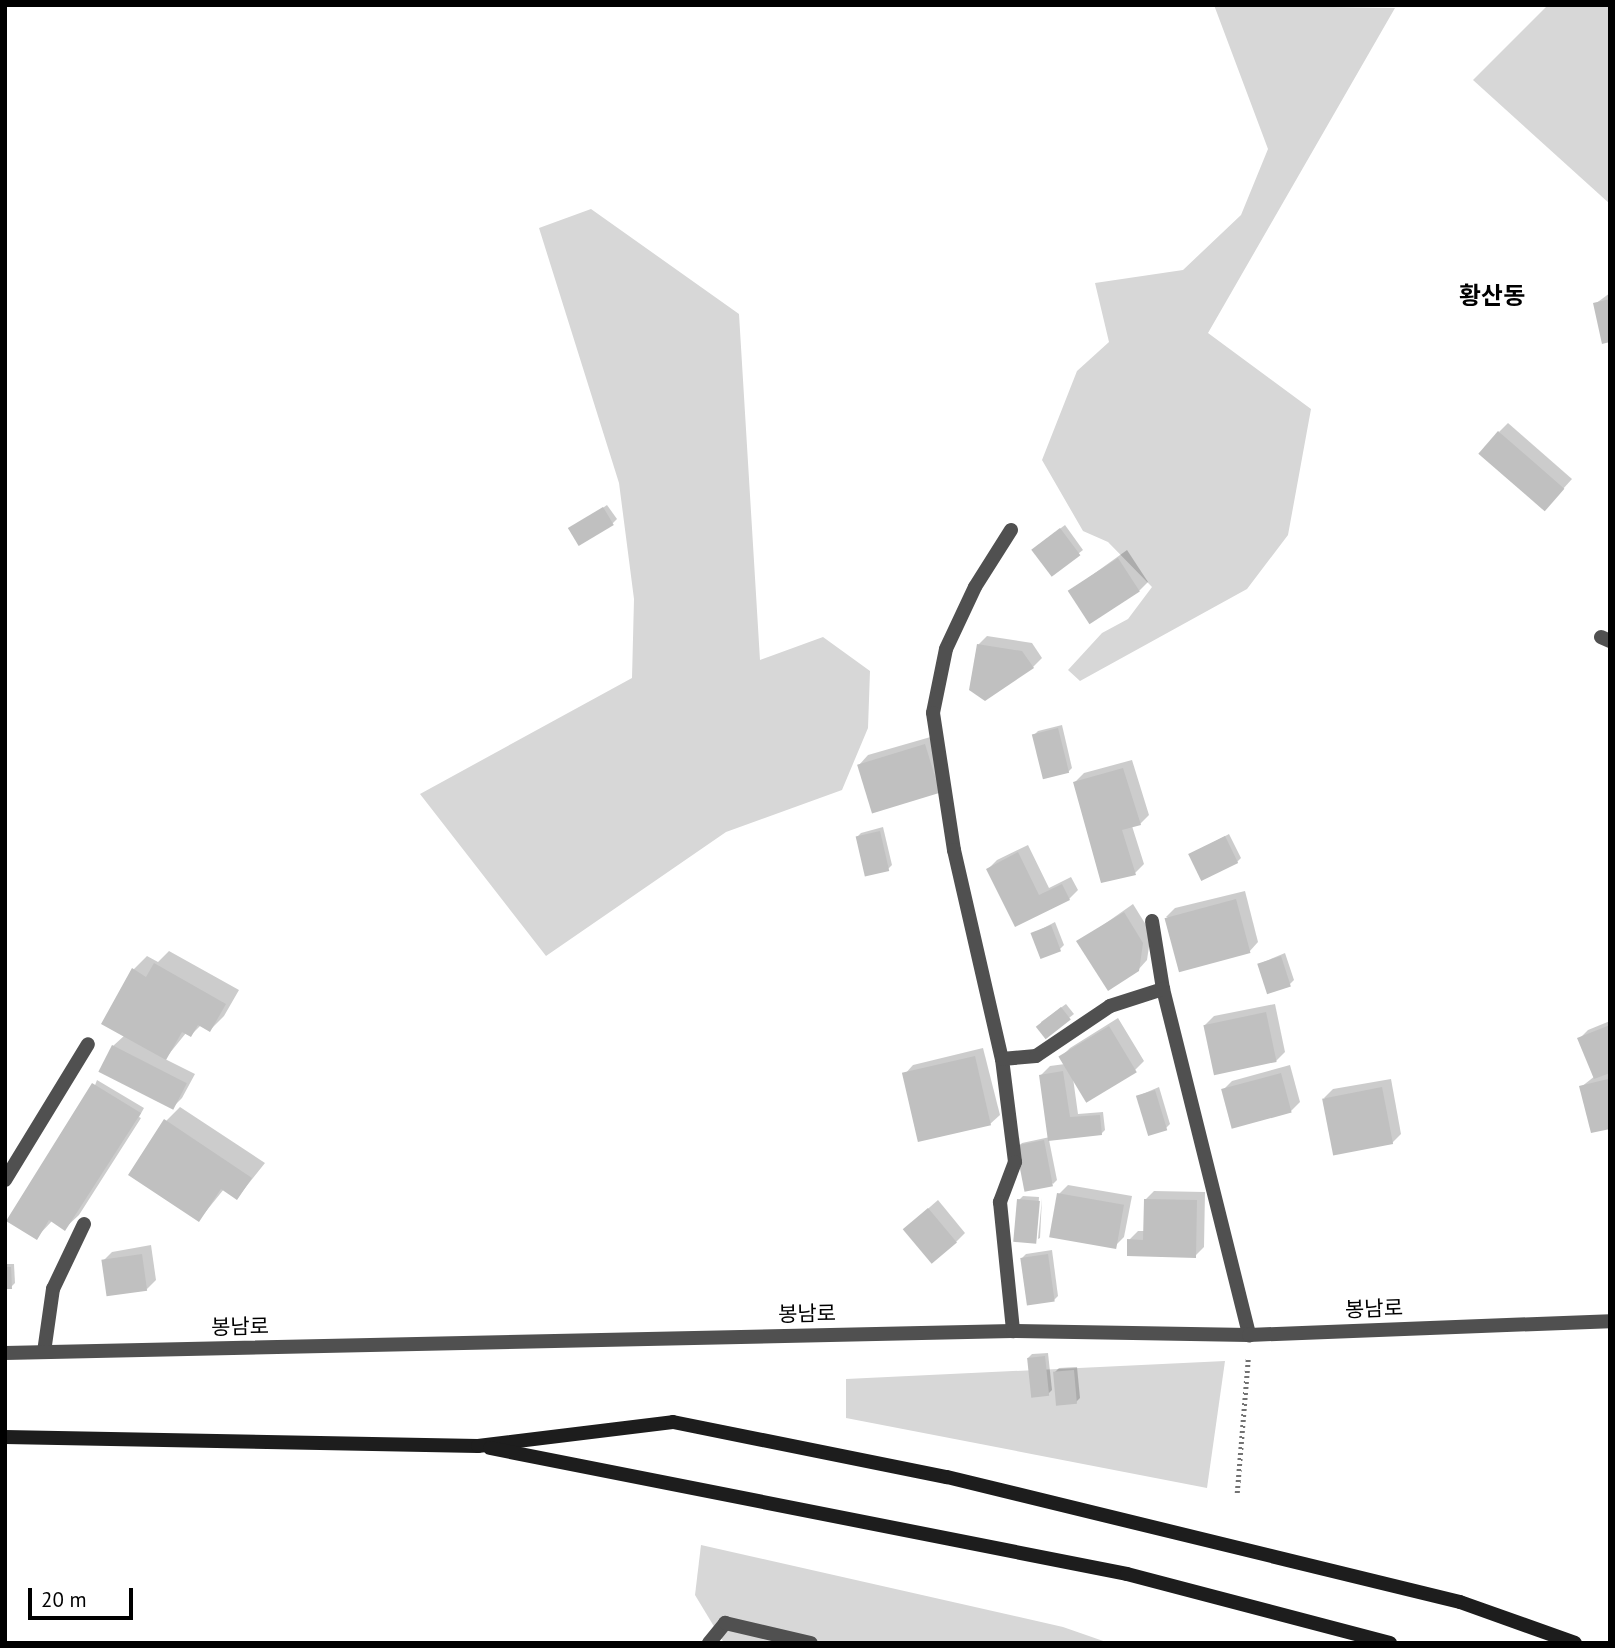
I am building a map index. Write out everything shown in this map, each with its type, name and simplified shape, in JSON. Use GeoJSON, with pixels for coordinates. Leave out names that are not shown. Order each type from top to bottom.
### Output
{"type":"FeatureCollection","features":[{"type":"Feature","properties":{"kind":"main road"},"geometry":{"type":"LineString","coordinates":[[5,1437],[478,1446],[673,1422],[947,1477],[1447,1599],[1575,1643]]}},
{"type":"Feature","properties":{"kind":"main road"},"geometry":{"type":"LineString","coordinates":[[478,1446],[1127,1574],[1390,1643]]}},
{"type":"Feature","properties":{"kind":"street"},"geometry":{"type":"LineString","coordinates":[[1011,530],[975,587],[946,649],[933,713],[954,850],[1002,1059],[1015,1162],[1000,1202],[1013,1331]]}},
{"type":"Feature","properties":{"kind":"street"},"geometry":{"type":"LineString","coordinates":[[1152,921],[1163,989],[1249,1335]]}},
{"type":"Feature","properties":{"kind":"street"},"geometry":{"type":"LineString","coordinates":[[1002,1059],[1037,1056],[1110,1006],[1163,989]]}},
{"type":"Feature","properties":{"kind":"street"},"geometry":{"type":"LineString","coordinates":[[5,1180],[89,1044]]}},
{"type":"Feature","properties":{"kind":"street"},"geometry":{"type":"LineString","coordinates":[[44,1352],[53,1289],[84,1224]]}},
{"type":"Feature","properties":{"kind":"street","name":"봉남로"},"geometry":{"type":"LineString","coordinates":[[5,1353],[1013,1331],[1249,1335],[1610,1321]]}},
{"type":"Feature","properties":{"kind":"street"},"geometry":{"type":"LineString","coordinates":[[709,1643],[725,1623],[811,1643]]}},
{"type":"Feature","properties":{"kind":"path"},"geometry":{"type":"LineString","coordinates":[[1237,1493],[1249,1335]]}},
{"type":"Feature","properties":{"kind":"shaded area"},"geometry":{"type":"Polygon","coordinates":[[[1214,5],[1395,8],[1208,333],[1311,409],[1288,535],[1247,589],[1080,681],[1068,670],[1102,633],[1128,619],[1152,587],[1108,542],[1083,531],[1042,460],[1077,371],[1109,342],[1095,283],[1183,270],[1241,215],[1268,149],[1214,5]]]}},
{"type":"Feature","properties":{"kind":"shaded area"},"geometry":{"type":"Polygon","coordinates":[[[1548,5],[1610,5],[1610,204],[1473,80],[1548,5]]]}},
{"type":"Feature","properties":{"kind":"shaded area"},"geometry":{"type":"Polygon","coordinates":[[[591,209],[739,314],[760,660],[823,637],[870,671],[868,728],[842,790],[726,832],[546,956],[420,794],[632,678],[634,599],[619,483],[539,228],[591,209]]]}},
{"type":"Feature","properties":{"kind":"shaded area"},"geometry":{"type":"Polygon","coordinates":[[[1225,1361],[1207,1488],[846,1418],[846,1379],[1225,1361]]]}},
{"type":"Feature","properties":{"kind":"shaded area"},"geometry":{"type":"Polygon","coordinates":[[[701,1545],[1063,1627],[1109,1643],[724,1643],[695,1595],[701,1545]]]}},
{"type":"Feature","properties":{"kind":"building"},"geometry":{"type":"Polygon","coordinates":[[[1610,299],[1610,342],[1602,344],[1593,303],[1610,299]]]}},
{"type":"Feature","properties":{"kind":"building"},"geometry":{"type":"Polygon","coordinates":[[[1498,431],[1564,489],[1545,511],[1478,454],[1498,431]]]}},
{"type":"Feature","properties":{"kind":"building"},"geometry":{"type":"Polygon","coordinates":[[[603,507],[614,525],[579,546],[568,528],[603,507]]]}},
{"type":"Feature","properties":{"kind":"building"},"geometry":{"type":"Polygon","coordinates":[[[1060,528],[1080,555],[1052,577],[1031,550],[1060,528]]]}},
{"type":"Feature","properties":{"kind":"building"},"geometry":{"type":"Polygon","coordinates":[[[1118,558],[1140,592],[1089,624],[1068,591],[1118,558]]]}},
{"type":"Feature","properties":{"kind":"building"},"geometry":{"type":"Polygon","coordinates":[[[977,644],[1022,651],[1034,668],[985,701],[969,690],[977,644]]]}},
{"type":"Feature","properties":{"kind":"building"},"geometry":{"type":"Polygon","coordinates":[[[1058,728],[1069,773],[1043,779],[1032,735],[1058,728]]]}},
{"type":"Feature","properties":{"kind":"building"},"geometry":{"type":"Polygon","coordinates":[[[925,744],[940,793],[872,814],[857,765],[925,744]]]}},
{"type":"Feature","properties":{"kind":"building"},"geometry":{"type":"Polygon","coordinates":[[[1123,768],[1141,825],[1122,830],[1136,875],[1101,883],[1073,782],[1123,768]]]}},
{"type":"Feature","properties":{"kind":"building"},"geometry":{"type":"Polygon","coordinates":[[[880,831],[889,871],[865,877],[856,837],[880,831]]]}},
{"type":"Feature","properties":{"kind":"building"},"geometry":{"type":"Polygon","coordinates":[[[1225,836],[1238,863],[1201,881],[1188,854],[1225,836]]]}},
{"type":"Feature","properties":{"kind":"building"},"geometry":{"type":"Polygon","coordinates":[[[1018,852],[1039,895],[1062,884],[1070,900],[1015,927],[986,869],[1018,852]]]}},
{"type":"Feature","properties":{"kind":"building"},"geometry":{"type":"Polygon","coordinates":[[[1236,899],[1250,953],[1179,972],[1165,918],[1236,899]]]}},
{"type":"Feature","properties":{"kind":"building"},"geometry":{"type":"Polygon","coordinates":[[[1124,912],[1143,943],[1139,971],[1108,991],[1076,941],[1124,912]]]}},
{"type":"Feature","properties":{"kind":"building"},"geometry":{"type":"Polygon","coordinates":[[[1051,925],[1061,951],[1040,959],[1030,933],[1051,925]]]}},
{"type":"Feature","properties":{"kind":"building"},"geometry":{"type":"Polygon","coordinates":[[[1281,956],[1291,986],[1267,994],[1257,964],[1281,956]]]}},
{"type":"Feature","properties":{"kind":"building"},"geometry":{"type":"Polygon","coordinates":[[[154,963],[226,1004],[210,1032],[198,1025],[191,1037],[182,1032],[166,1060],[101,1024],[132,968],[146,977],[154,963]]]}},
{"type":"Feature","properties":{"kind":"building"},"geometry":{"type":"Polygon","coordinates":[[[1061,1007],[1071,1020],[1046,1039],[1036,1027],[1061,1007]]]}},
{"type":"Feature","properties":{"kind":"building"},"geometry":{"type":"Polygon","coordinates":[[[1266,1012],[1277,1062],[1214,1075],[1203,1025],[1266,1012]]]}},
{"type":"Feature","properties":{"kind":"building"},"geometry":{"type":"Polygon","coordinates":[[[1610,1025],[1610,1073],[1594,1079],[1577,1038],[1610,1025]]]}},
{"type":"Feature","properties":{"kind":"building"},"geometry":{"type":"Polygon","coordinates":[[[1109,1026],[1137,1072],[1086,1103],[1058,1056],[1109,1026]]]}},
{"type":"Feature","properties":{"kind":"building"},"geometry":{"type":"Polygon","coordinates":[[[112,1045],[187,1083],[173,1110],[98,1072],[112,1045]]]}},
{"type":"Feature","properties":{"kind":"building"},"geometry":{"type":"Polygon","coordinates":[[[975,1056],[991,1125],[918,1142],[902,1073],[975,1056]]]}},
{"type":"Feature","properties":{"kind":"building"},"geometry":{"type":"Polygon","coordinates":[[[1063,1071],[1070,1117],[1100,1115],[1102,1135],[1048,1141],[1039,1075],[1063,1071]]]}},
{"type":"Feature","properties":{"kind":"building"},"geometry":{"type":"Polygon","coordinates":[[[1281,1073],[1292,1113],[1232,1129],[1221,1089],[1281,1073]]]}},
{"type":"Feature","properties":{"kind":"building"},"geometry":{"type":"Polygon","coordinates":[[[1608,1079],[1610,1129],[1591,1133],[1579,1086],[1608,1079]]]}},
{"type":"Feature","properties":{"kind":"building"},"geometry":{"type":"Polygon","coordinates":[[[92,1083],[141,1113],[65,1231],[49,1220],[37,1240],[6,1221],[92,1083]]]}},
{"type":"Feature","properties":{"kind":"building"},"geometry":{"type":"Polygon","coordinates":[[[1382,1087],[1393,1144],[1333,1156],[1322,1099],[1382,1087]]]}},
{"type":"Feature","properties":{"kind":"building"},"geometry":{"type":"Polygon","coordinates":[[[1155,1090],[1167,1130],[1148,1136],[1136,1096],[1155,1090]]]}},
{"type":"Feature","properties":{"kind":"building"},"geometry":{"type":"Polygon","coordinates":[[[164,1119],[252,1178],[237,1200],[221,1189],[199,1222],[128,1175],[164,1119]]]}},
{"type":"Feature","properties":{"kind":"building"},"geometry":{"type":"Polygon","coordinates":[[[1044,1140],[1053,1186],[1025,1192],[1016,1146],[1044,1140]]]}},
{"type":"Feature","properties":{"kind":"building"},"geometry":{"type":"Polygon","coordinates":[[[1057,1193],[1124,1205],[1116,1249],[1049,1237],[1057,1193]]]}},
{"type":"Feature","properties":{"kind":"building"},"geometry":{"type":"Polygon","coordinates":[[[1017,1199],[1040,1201],[1036,1244],[1013,1242],[1017,1199]]]}},
{"type":"Feature","properties":{"kind":"building"},"geometry":{"type":"Polygon","coordinates":[[[1144,1199],[1197,1200],[1196,1258],[1127,1256],[1127,1239],[1143,1240],[1144,1199]]]}},
{"type":"Feature","properties":{"kind":"building"},"geometry":{"type":"Polygon","coordinates":[[[928,1208],[957,1242],[932,1264],[903,1229],[928,1208]]]}},
{"type":"Feature","properties":{"kind":"building"},"geometry":{"type":"Polygon","coordinates":[[[142,1254],[147,1291],[107,1296],[101,1260],[142,1254]]]}},
{"type":"Feature","properties":{"kind":"building"},"geometry":{"type":"Polygon","coordinates":[[[1048,1254],[1055,1302],[1027,1305],[1020,1258],[1048,1254]]]}},
{"type":"Feature","properties":{"kind":"building"},"geometry":{"type":"Polygon","coordinates":[[[5,1267],[11,1267],[12,1289],[5,1289],[5,1267]]]}},
{"type":"Feature","properties":{"kind":"building"},"geometry":{"type":"Polygon","coordinates":[[[1045,1356],[1049,1396],[1031,1398],[1027,1358],[1045,1356]]]}},
{"type":"Feature","properties":{"kind":"building"},"geometry":{"type":"Polygon","coordinates":[[[1074,1370],[1077,1404],[1056,1406],[1053,1372],[1074,1370]]]}},
{"type":"Feature","properties":{"kind":"district","name":"황산동"},"geometry":{"type":"Point","coordinates":[1492,296]}}]}
